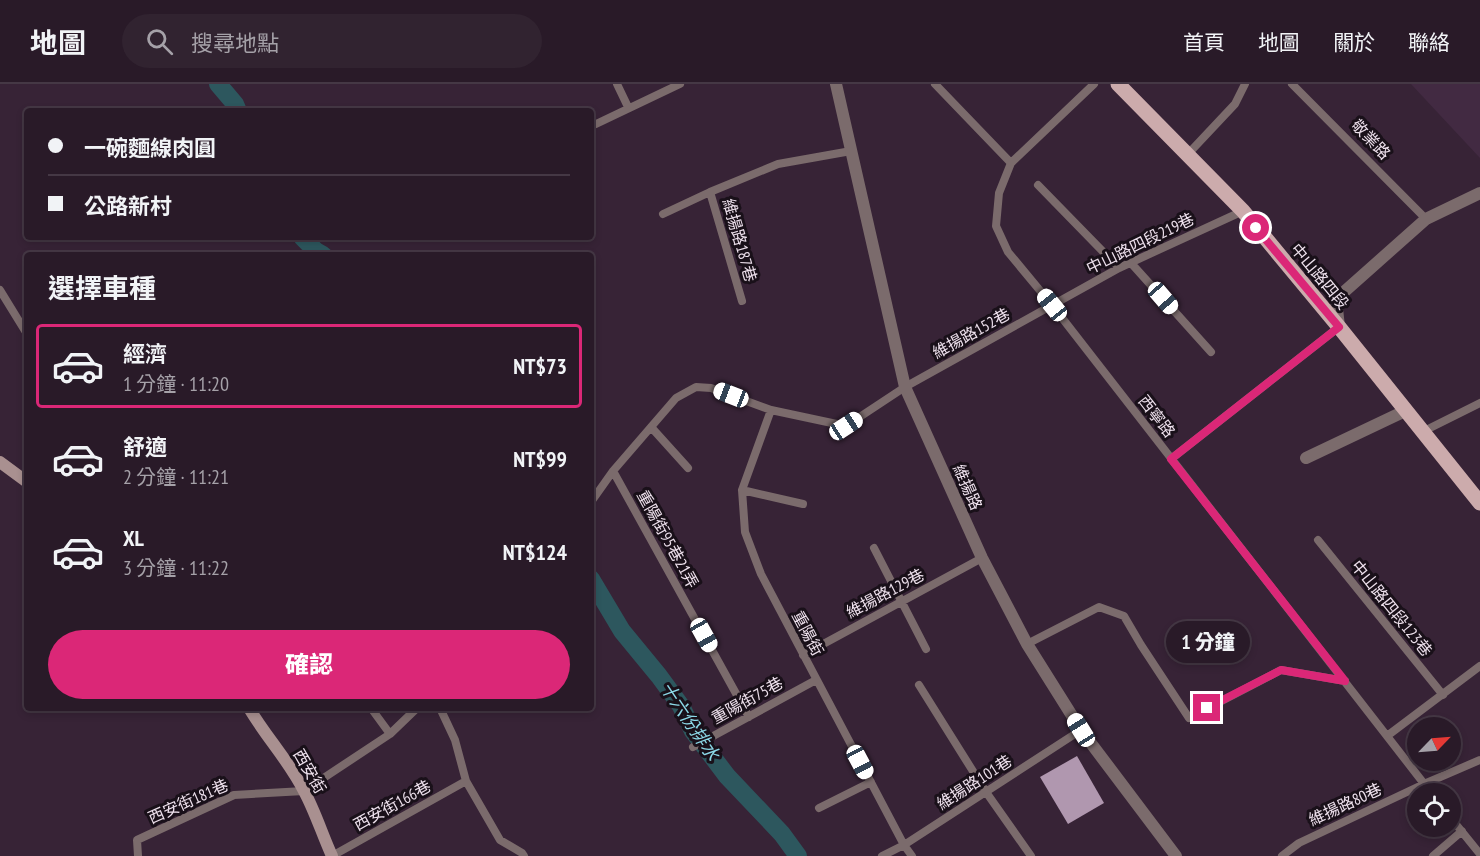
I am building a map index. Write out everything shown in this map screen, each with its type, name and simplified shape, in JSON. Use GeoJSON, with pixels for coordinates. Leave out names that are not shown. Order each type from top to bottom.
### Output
{"type":"FeatureCollection","features":[{"type":"Feature","properties":{"kind":"main road","name":"中山路四段"},"geometry":{"type":"LineString","coordinates":[[1118,84],[1243,211],[1480,503]]}},
{"type":"Feature","properties":{"kind":"street","name":"維揚路"},"geometry":{"type":"LineString","coordinates":[[836,84],[905,387],[982,558],[1027,644],[1081,730],[1176,856]]}},
{"type":"Feature","properties":{"kind":"street"},"geometry":{"type":"LineString","coordinates":[[1339,327],[1336,299],[1425,219],[1480,193]]}},
{"type":"Feature","properties":{"kind":"street"},"geometry":{"type":"LineString","coordinates":[[1306,458],[1405,411]]}},
{"type":"Feature","properties":{"kind":"street"},"geometry":{"type":"LineString","coordinates":[[0,462],[24,480]]}},
{"type":"Feature","properties":{"kind":"street","name":"西安街"},"geometry":{"type":"LineString","coordinates":[[251,711],[304,791],[332,856]]}},
{"type":"Feature","properties":{"kind":"lane"},"geometry":{"type":"LineString","coordinates":[[617,84],[628,107]]}},
{"type":"Feature","properties":{"kind":"lane"},"geometry":{"type":"LineString","coordinates":[[596,124],[680,84]]}},
{"type":"Feature","properties":{"kind":"lane"},"geometry":{"type":"LineString","coordinates":[[935,84],[1011,163]]}},
{"type":"Feature","properties":{"kind":"lane","name":"西寧路"},"geometry":{"type":"LineString","coordinates":[[1094,84],[1011,163],[999,193],[996,226],[1008,252],[1052,305],[1423,783]]}},
{"type":"Feature","properties":{"kind":"lane"},"geometry":{"type":"LineString","coordinates":[[1188,154],[1235,104],[1245,84]]}},
{"type":"Feature","properties":{"kind":"lane","name":"敬業路"},"geometry":{"type":"LineString","coordinates":[[1292,84],[1425,219]]}},
{"type":"Feature","properties":{"kind":"lane","name":"維揚路187巷"},"geometry":{"type":"LineString","coordinates":[[742,301],[710,192],[778,164],[851,151]]}},
{"type":"Feature","properties":{"kind":"lane"},"geometry":{"type":"LineString","coordinates":[[1038,185],[1119,268]]}},
{"type":"Feature","properties":{"kind":"lane"},"geometry":{"type":"LineString","coordinates":[[663,214],[710,192]]}},
{"type":"Feature","properties":{"kind":"lane","name":"中山路四段219巷"},"geometry":{"type":"LineString","coordinates":[[1052,305],[1119,268],[1243,211]]}},
{"type":"Feature","properties":{"kind":"lane"},"geometry":{"type":"LineString","coordinates":[[1131,263],[1211,352]]}},
{"type":"Feature","properties":{"kind":"lane"},"geometry":{"type":"LineString","coordinates":[[0,291],[24,329]]}},
{"type":"Feature","properties":{"kind":"lane","name":"維揚路152巷"},"geometry":{"type":"LineString","coordinates":[[594,498],[613,471],[676,398],[696,387],[711,388],[771,410],[846,426],[905,387],[1052,305]]}},
{"type":"Feature","properties":{"kind":"lane"},"geometry":{"type":"LineString","coordinates":[[1171,459],[1339,327]]}},
{"type":"Feature","properties":{"kind":"lane"},"geometry":{"type":"LineString","coordinates":[[1422,432],[1480,404]]}},
{"type":"Feature","properties":{"kind":"lane","name":"重陽街"},"geometry":{"type":"LineString","coordinates":[[771,410],[742,490],[745,532],[760,574],[904,845],[912,856]]}},
{"type":"Feature","properties":{"kind":"lane"},"geometry":{"type":"LineString","coordinates":[[651,427],[688,468]]}},
{"type":"Feature","properties":{"kind":"lane","name":"重陽街95巷21弄"},"geometry":{"type":"LineString","coordinates":[[613,471],[749,717]]}},
{"type":"Feature","properties":{"kind":"lane"},"geometry":{"type":"LineString","coordinates":[[742,490],[803,504]]}},
{"type":"Feature","properties":{"kind":"lane","name":"中山路四段123巷"},"geometry":{"type":"LineString","coordinates":[[1318,540],[1443,695]]}},
{"type":"Feature","properties":{"kind":"lane"},"geometry":{"type":"LineString","coordinates":[[874,548],[926,649]]}},
{"type":"Feature","properties":{"kind":"lane","name":"維揚路129巷"},"geometry":{"type":"LineString","coordinates":[[803,655],[982,558]]}},
{"type":"Feature","properties":{"kind":"lane"},"geometry":{"type":"LineString","coordinates":[[1027,644],[1099,607],[1124,616],[1189,718],[1281,670],[1345,681]]}},
{"type":"Feature","properties":{"kind":"lane"},"geometry":{"type":"LineString","coordinates":[[1387,736],[1480,666]]}},
{"type":"Feature","properties":{"kind":"lane","name":"重陽街75巷"},"geometry":{"type":"LineString","coordinates":[[693,747],[816,680]]}},
{"type":"Feature","properties":{"kind":"lane"},"geometry":{"type":"LineString","coordinates":[[919,685],[986,792],[1031,856]]}},
{"type":"Feature","properties":{"kind":"lane"},"geometry":{"type":"LineString","coordinates":[[373,711],[390,734]]}},
{"type":"Feature","properties":{"kind":"lane"},"geometry":{"type":"LineString","coordinates":[[304,791],[390,734],[414,711]]}},
{"type":"Feature","properties":{"kind":"lane"},"geometry":{"type":"LineString","coordinates":[[441,711],[455,740],[466,781],[500,840],[524,856]]}},
{"type":"Feature","properties":{"kind":"lane","name":"維揚路101巷"},"geometry":{"type":"LineString","coordinates":[[882,856],[904,845],[1081,730]]}},
{"type":"Feature","properties":{"kind":"lane","name":"維揚路80巷"},"geometry":{"type":"LineString","coordinates":[[1426,783],[1480,760]]}},
{"type":"Feature","properties":{"kind":"lane","name":"西安街166巷"},"geometry":{"type":"LineString","coordinates":[[332,856],[466,781]]}},
{"type":"Feature","properties":{"kind":"lane"},"geometry":{"type":"LineString","coordinates":[[819,808],[871,782]]}},
{"type":"Feature","properties":{"kind":"lane","name":"西安街181巷"},"geometry":{"type":"LineString","coordinates":[[138,856],[137,840],[234,795],[304,791]]}},
{"type":"Feature","properties":{"kind":"lane","name":"維揚路80巷"},"geometry":{"type":"LineString","coordinates":[[1282,856],[1299,843],[1407,792]]}},
{"type":"Feature","properties":{"kind":"lane"},"geometry":{"type":"LineString","coordinates":[[1432,856],[1462,831],[1480,854]]}},
{"type":"Feature","properties":{"kind":"shaded area"},"geometry":{"type":"Polygon","coordinates":[[[1411,84],[1480,84],[1480,158],[1411,84]]]}},
{"type":"Feature","properties":{"kind":"building"},"geometry":{"type":"Polygon","coordinates":[[[1077,756],[1104,803],[1068,824],[1040,777],[1077,756]]]}},
{"type":"Feature","properties":{"kind":"waterway","name":"十六份排水"},"geometry":{"type":"LineString","coordinates":[[218,84],[237,108]]}},
{"type":"Feature","properties":{"kind":"waterway","name":"十六份排水"},"geometry":{"type":"LineString","coordinates":[[305,240],[318,252]]}},
{"type":"Feature","properties":{"kind":"waterway","name":"十六份排水"},"geometry":{"type":"LineString","coordinates":[[594,584],[622,631],[681,706],[693,731],[727,776],[782,834],[798,856]]}},
{"type":"Feature","properties":{"kind":"route"},"geometry":{"type":"LineString","coordinates":[[1207,708],[1281,670],[1345,681],[1171,459],[1339,327],[1256,228]]}}]}
